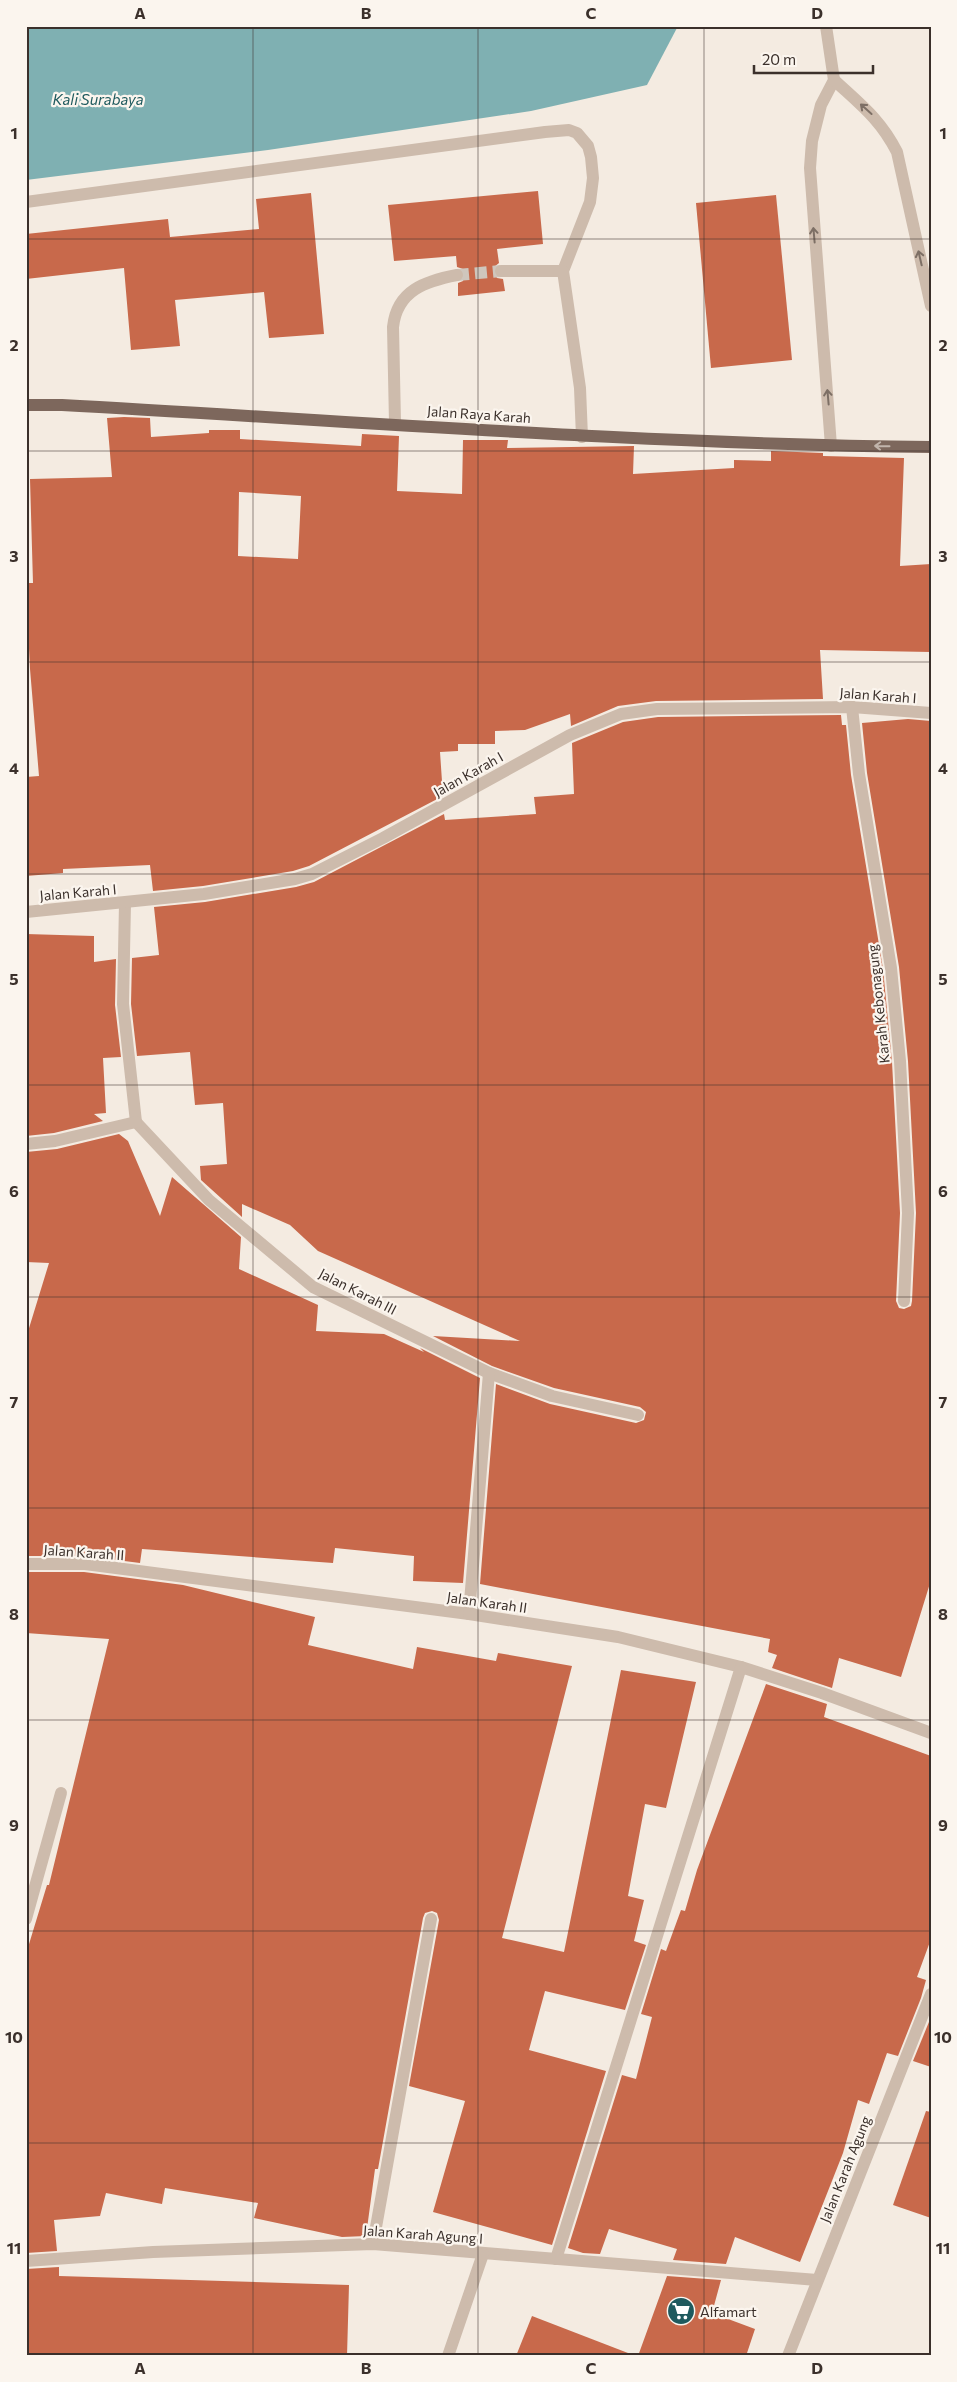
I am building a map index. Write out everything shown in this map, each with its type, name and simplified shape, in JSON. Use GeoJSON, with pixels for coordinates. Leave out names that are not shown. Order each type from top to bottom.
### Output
{"type":"FeatureCollection","features":[{"type":"Feature","properties":{"kind":"main road","name":"Jalan Raya Karah"},"geometry":{"type":"LineString","coordinates":[[26,405],[62,405],[394,423],[582,437],[831,446],[931,447]]}},
{"type":"Feature","properties":{"kind":"street"},"geometry":{"type":"LineString","coordinates":[[826,26],[834,80],[821,105],[812,141],[810,168],[831,446]]}},
{"type":"Feature","properties":{"kind":"street"},"geometry":{"type":"LineString","coordinates":[[834,80],[873,115],[886,131],[897,152],[931,306]]}},
{"type":"Feature","properties":{"kind":"street"},"geometry":{"type":"LineString","coordinates":[[26,202],[569,130],[580,134],[588,146],[593,178],[590,202],[563,271],[580,388],[582,437]]}},
{"type":"Feature","properties":{"kind":"street"},"geometry":{"type":"LineString","coordinates":[[501,271],[563,271]]}},
{"type":"Feature","properties":{"kind":"street"},"geometry":{"type":"LineString","coordinates":[[394,423],[393,327],[396,312],[400,303],[414,288],[434,279],[457,275]]}},
{"type":"Feature","properties":{"kind":"street","name":"Jalan Karah I"},"geometry":{"type":"LineString","coordinates":[[26,912],[204,894],[296,879],[312,874],[383,838],[570,735],[621,714],[657,709],[852,707],[931,713]]}},
{"type":"Feature","properties":{"kind":"street","name":"Karah Kebonagung"},"geometry":{"type":"LineString","coordinates":[[852,707],[859,774],[891,968],[900,1060],[908,1214],[904,1301]]}},
{"type":"Feature","properties":{"kind":"street"},"geometry":{"type":"LineString","coordinates":[[26,1144],[55,1141],[136,1122],[123,1004],[125,903]]}},
{"type":"Feature","properties":{"kind":"street","name":"Jalan Karah III"},"geometry":{"type":"LineString","coordinates":[[136,1122],[209,1200],[313,1287],[489,1373],[552,1396],[638,1415]]}},
{"type":"Feature","properties":{"kind":"street"},"geometry":{"type":"LineString","coordinates":[[469,1614],[489,1373]]}},
{"type":"Feature","properties":{"kind":"street","name":"Jalan Karah II"},"geometry":{"type":"LineString","coordinates":[[26,1564],[85,1564],[469,1614],[618,1636],[742,1667],[822,1693],[931,1733]]}},
{"type":"Feature","properties":{"kind":"street"},"geometry":{"type":"LineString","coordinates":[[556,2259],[742,1667]]}},
{"type":"Feature","properties":{"kind":"street"},"geometry":{"type":"LineString","coordinates":[[26,1919],[61,1793]]}},
{"type":"Feature","properties":{"kind":"street"},"geometry":{"type":"LineString","coordinates":[[373,2244],[431,1919]]}},
{"type":"Feature","properties":{"kind":"street","name":"Jalan Karah Agung"},"geometry":{"type":"LineString","coordinates":[[788,2356],[931,1994]]}},
{"type":"Feature","properties":{"kind":"street","name":"Jalan Karah Agung I"},"geometry":{"type":"LineString","coordinates":[[26,2261],[153,2252],[373,2244],[817,2280]]}},
{"type":"Feature","properties":{"kind":"street"},"geometry":{"type":"LineString","coordinates":[[448,2356],[483,2254]]}},
{"type":"Feature","properties":{"kind":"water","name":"Kali Surabaya"},"geometry":{"type":"Polygon","coordinates":[[[26,26],[678,26],[647,85],[531,111],[268,150],[26,180],[26,26]]]}},
{"type":"Feature","properties":{"kind":"building"},"geometry":{"type":"Polygon","coordinates":[[[538,191],[543,244],[497,249],[499,263],[494,267],[493,271],[497,278],[503,279],[505,291],[458,296],[458,283],[463,281],[465,274],[463,269],[457,267],[456,256],[394,261],[388,205],[538,191]]]}},
{"type":"Feature","properties":{"kind":"building"},"geometry":{"type":"Polygon","coordinates":[[[311,193],[324,334],[269,338],[264,292],[175,300],[180,346],[131,350],[124,268],[26,279],[26,234],[168,219],[170,237],[259,229],[256,199],[311,193]]]}},
{"type":"Feature","properties":{"kind":"building"},"geometry":{"type":"Polygon","coordinates":[[[776,195],[792,360],[711,368],[696,203],[776,195]]]}},
{"type":"Feature","properties":{"kind":"building"},"geometry":{"type":"Polygon","coordinates":[[[107,418],[150,418],[151,437],[209,433],[209,430],[240,430],[240,439],[361,446],[362,434],[399,436],[397,491],[462,494],[463,440],[508,440],[507,448],[634,446],[633,474],[734,468],[734,460],[771,461],[771,451],[823,453],[823,456],[904,458],[900,566],[931,564],[931,652],[820,650],[823,699],[656,701],[618,706],[571,726],[570,714],[525,730],[495,731],[495,744],[458,744],[458,751],[440,752],[443,796],[309,866],[293,871],[203,886],[153,891],[150,865],[63,869],[63,873],[26,876],[26,777],[39,776],[30,669],[26,588],[26,583],[33,583],[30,479],[112,477],[107,418]],[[239,492],[238,556],[298,559],[301,496],[239,492]]]}},
{"type":"Feature","properties":{"kind":"building"},"geometry":{"type":"Polygon","coordinates":[[[841,715],[842,725],[846,725],[851,775],[883,969],[892,1062],[900,1213],[896,1301],[899,1308],[904,1309],[911,1306],[912,1301],[916,1213],[908,1061],[899,967],[867,773],[862,723],[908,719],[931,721],[931,1580],[901,1677],[839,1658],[832,1688],[772,1668],[777,1655],[768,1652],[770,1639],[480,1584],[496,1384],[550,1404],[636,1423],[644,1420],[646,1412],[640,1407],[554,1388],[492,1366],[433,1336],[520,1341],[318,1251],[290,1225],[242,1204],[242,1217],[201,1180],[200,1166],[227,1164],[223,1103],[195,1105],[190,1052],[137,1056],[131,1004],[132,958],[159,955],[154,907],[205,902],[296,887],[314,882],[444,814],[445,820],[536,814],[534,797],[574,794],[572,743],[623,722],[658,717],[841,715]]]}},
{"type":"Feature","properties":{"kind":"building"},"geometry":{"type":"Polygon","coordinates":[[[26,934],[94,936],[94,962],[116,959],[115,1005],[121,1057],[103,1058],[106,1113],[94,1114],[103,1121],[54,1133],[26,1136],[26,934]]]}},
{"type":"Feature","properties":{"kind":"building"},"geometry":{"type":"Polygon","coordinates":[[[119,1134],[128,1141],[160,1216],[172,1177],[241,1237],[239,1269],[318,1305],[316,1331],[384,1334],[424,1352],[420,1348],[480,1378],[463,1583],[413,1581],[414,1556],[335,1548],[333,1563],[142,1549],[140,1563],[85,1556],[26,1556],[26,1338],[49,1263],[26,1262],[26,1152],[57,1149],[119,1134]]]}},
{"type":"Feature","properties":{"kind":"building"},"geometry":{"type":"Polygon","coordinates":[[[26,1572],[84,1572],[183,1585],[315,1617],[308,1645],[413,1669],[417,1647],[496,1661],[498,1653],[572,1666],[502,1938],[564,1952],[621,1670],[696,1682],[666,1808],[645,1804],[628,1896],[644,1900],[634,1941],[646,1945],[625,2010],[545,1991],[529,2050],[606,2071],[552,2245],[433,2212],[465,2101],[409,2086],[439,1920],[437,1913],[432,1911],[425,1913],[423,1918],[378,2169],[375,2169],[366,2236],[342,2237],[254,2218],[258,2203],[165,2188],[162,2204],[106,2193],[100,2216],[54,2220],[57,2251],[26,2253],[26,1954],[47,1885],[49,1885],[109,1639],[26,1633],[26,1572]]]}},
{"type":"Feature","properties":{"kind":"building"},"geometry":{"type":"Polygon","coordinates":[[[766,1684],[827,1704],[824,1717],[931,1756],[931,1939],[917,1977],[926,1980],[921,1998],[898,2056],[887,2053],[869,2104],[858,2100],[843,2153],[800,2262],[735,2237],[726,2264],[673,2260],[677,2249],[609,2229],[600,2254],[583,2253],[568,2248],[622,2075],[636,2079],[652,2017],[641,2014],[661,1949],[666,1951],[681,1910],[685,1911],[697,1870],[766,1684]]]}},
{"type":"Feature","properties":{"kind":"building"},"geometry":{"type":"Polygon","coordinates":[[[931,2017],[931,2067],[913,2061],[931,2017]]]}},
{"type":"Feature","properties":{"kind":"building"},"geometry":{"type":"Polygon","coordinates":[[[926,2111],[931,2112],[931,2218],[893,2205],[926,2111]]]}},
{"type":"Feature","properties":{"kind":"building"},"geometry":{"type":"Polygon","coordinates":[[[59,2267],[59,2276],[349,2285],[347,2356],[26,2356],[26,2269],[59,2267]]]}},
{"type":"Feature","properties":{"kind":"building","name":"Alfamart"},"geometry":{"type":"Polygon","coordinates":[[[667,2276],[721,2280],[712,2313],[755,2329],[746,2356],[638,2356],[667,2276]]]}},
{"type":"Feature","properties":{"kind":"building"},"geometry":{"type":"Polygon","coordinates":[[[532,2316],[628,2353],[628,2356],[516,2356],[532,2316]]]}},
{"type":"Feature","properties":{"kind":"tunnel"},"geometry":{"type":"LineString","coordinates":[[457,275],[501,271]]}},
{"type":"Feature","properties":{"kind":"place","name":"Alfamart"},"geometry":{"type":"Point","coordinates":[681,2311]}}]}
